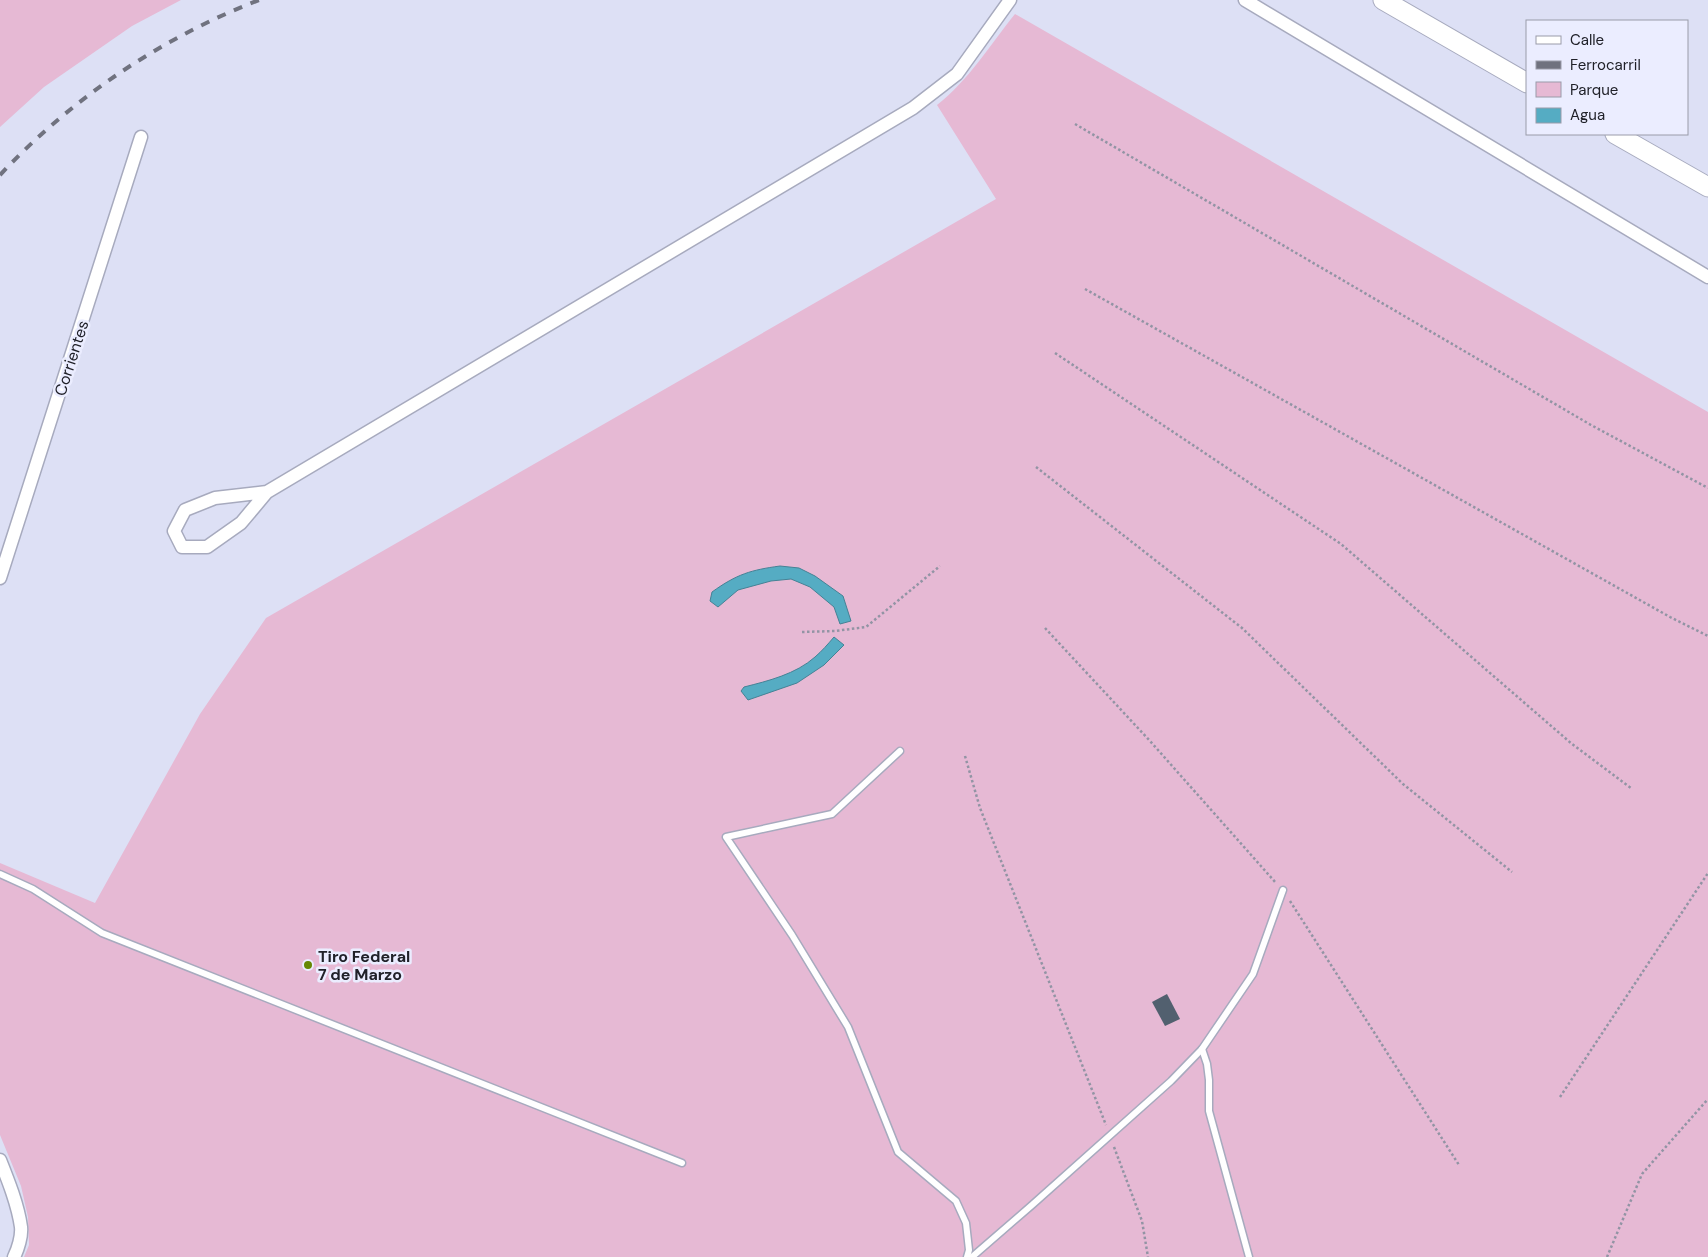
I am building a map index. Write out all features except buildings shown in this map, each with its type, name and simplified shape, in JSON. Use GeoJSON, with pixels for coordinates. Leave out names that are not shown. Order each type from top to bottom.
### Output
{"type":"FeatureCollection","features":[{"type":"Feature","properties":{"kind":"street"},"geometry":{"type":"LineString","coordinates":[[267,492],[214,498],[185,510],[174,531],[182,547],[207,546],[242,523],[267,492],[913,108],[957,74],[1010,0]]}},
{"type":"Feature","properties":{"kind":"street"},"geometry":{"type":"LineString","coordinates":[[1244,0],[1708,277]]}},
{"type":"Feature","properties":{"kind":"street"},"geometry":{"type":"LineString","coordinates":[[1383,0],[1526,82]]}},
{"type":"Feature","properties":{"kind":"street"},"geometry":{"type":"LineString","coordinates":[[1617,135],[1708,187]]}},
{"type":"Feature","properties":{"kind":"street","name":"Corrientes"},"geometry":{"type":"LineString","coordinates":[[0,578],[141,137]]}},
{"type":"Feature","properties":{"kind":"street"},"geometry":{"type":"LineString","coordinates":[[0,1160],[21,1228],[14,1257]]}},
{"type":"Feature","properties":{"kind":"lane"},"geometry":{"type":"LineString","coordinates":[[900,751],[832,814],[726,837],[792,935],[848,1027],[898,1152],[956,1201],[966,1223],[969,1250],[967,1257]]}},
{"type":"Feature","properties":{"kind":"lane"},"geometry":{"type":"LineString","coordinates":[[0,874],[33,889],[102,933],[682,1163]]}},
{"type":"Feature","properties":{"kind":"lane"},"geometry":{"type":"LineString","coordinates":[[972,1257],[1171,1081],[1202,1049],[1253,974],[1283,890]]}},
{"type":"Feature","properties":{"kind":"lane"},"geometry":{"type":"LineString","coordinates":[[1202,1049],[1207,1064],[1209,1080],[1208,1111],[1249,1257]]}},
{"type":"Feature","properties":{"kind":"path"},"geometry":{"type":"LineString","coordinates":[[1075,124],[1591,425],[1708,488]]}},
{"type":"Feature","properties":{"kind":"path"},"geometry":{"type":"LineString","coordinates":[[1085,289],[1618,588],[1708,636]]}},
{"type":"Feature","properties":{"kind":"path"},"geometry":{"type":"LineString","coordinates":[[1055,353],[1341,544],[1572,744],[1631,788]]}},
{"type":"Feature","properties":{"kind":"path"},"geometry":{"type":"LineString","coordinates":[[1036,467],[1242,628],[1403,784],[1512,872]]}},
{"type":"Feature","properties":{"kind":"path"},"geometry":{"type":"LineString","coordinates":[[802,632],[835,631],[866,627],[940,566]]}},
{"type":"Feature","properties":{"kind":"path"},"geometry":{"type":"LineString","coordinates":[[1045,628],[1150,741],[1283,890],[1459,1165]]}},
{"type":"Feature","properties":{"kind":"path"},"geometry":{"type":"LineString","coordinates":[[965,756],[980,808],[1142,1221],[1148,1257]]}},
{"type":"Feature","properties":{"kind":"path"},"geometry":{"type":"LineString","coordinates":[[1560,1097],[1708,873]]}},
{"type":"Feature","properties":{"kind":"path"},"geometry":{"type":"LineString","coordinates":[[1607,1257],[1642,1174],[1708,1099]]}},
{"type":"Feature","properties":{"kind":"green space"},"geometry":{"type":"Polygon","coordinates":[[[0,0],[181,0],[132,26],[44,87],[0,127],[0,0]]]}},
{"type":"Feature","properties":{"kind":"green space"},"geometry":{"type":"Polygon","coordinates":[[[1015,14],[1708,412],[1708,1257],[24,1257],[29,1245],[28,1217],[21,1186],[0,1135],[0,863],[95,903],[200,714],[266,618],[996,199],[937,105],[959,85],[979,62],[1015,14]]]}},
{"type":"Feature","properties":{"kind":"water"},"geometry":{"type":"Polygon","coordinates":[[[780,566],[799,568],[815,576],[843,596],[851,621],[840,624],[834,607],[810,587],[791,579],[771,581],[738,590],[718,607],[710,601],[712,592],[737,577],[752,571],[780,566]]]}},
{"type":"Feature","properties":{"kind":"water"},"geometry":{"type":"Polygon","coordinates":[[[834,637],[844,645],[824,665],[797,683],[748,700],[741,691],[744,687],[772,679],[799,668],[818,655],[834,637]]]}},
{"type":"Feature","properties":{"kind":"railway"},"geometry":{"type":"LineString","coordinates":[[0,175],[57,121],[120,73],[187,33],[259,0]]}},
{"type":"Feature","properties":{"kind":"place","name":"Tiro Federal 7 de Marzo"},"geometry":{"type":"Point","coordinates":[308,965]}}]}
